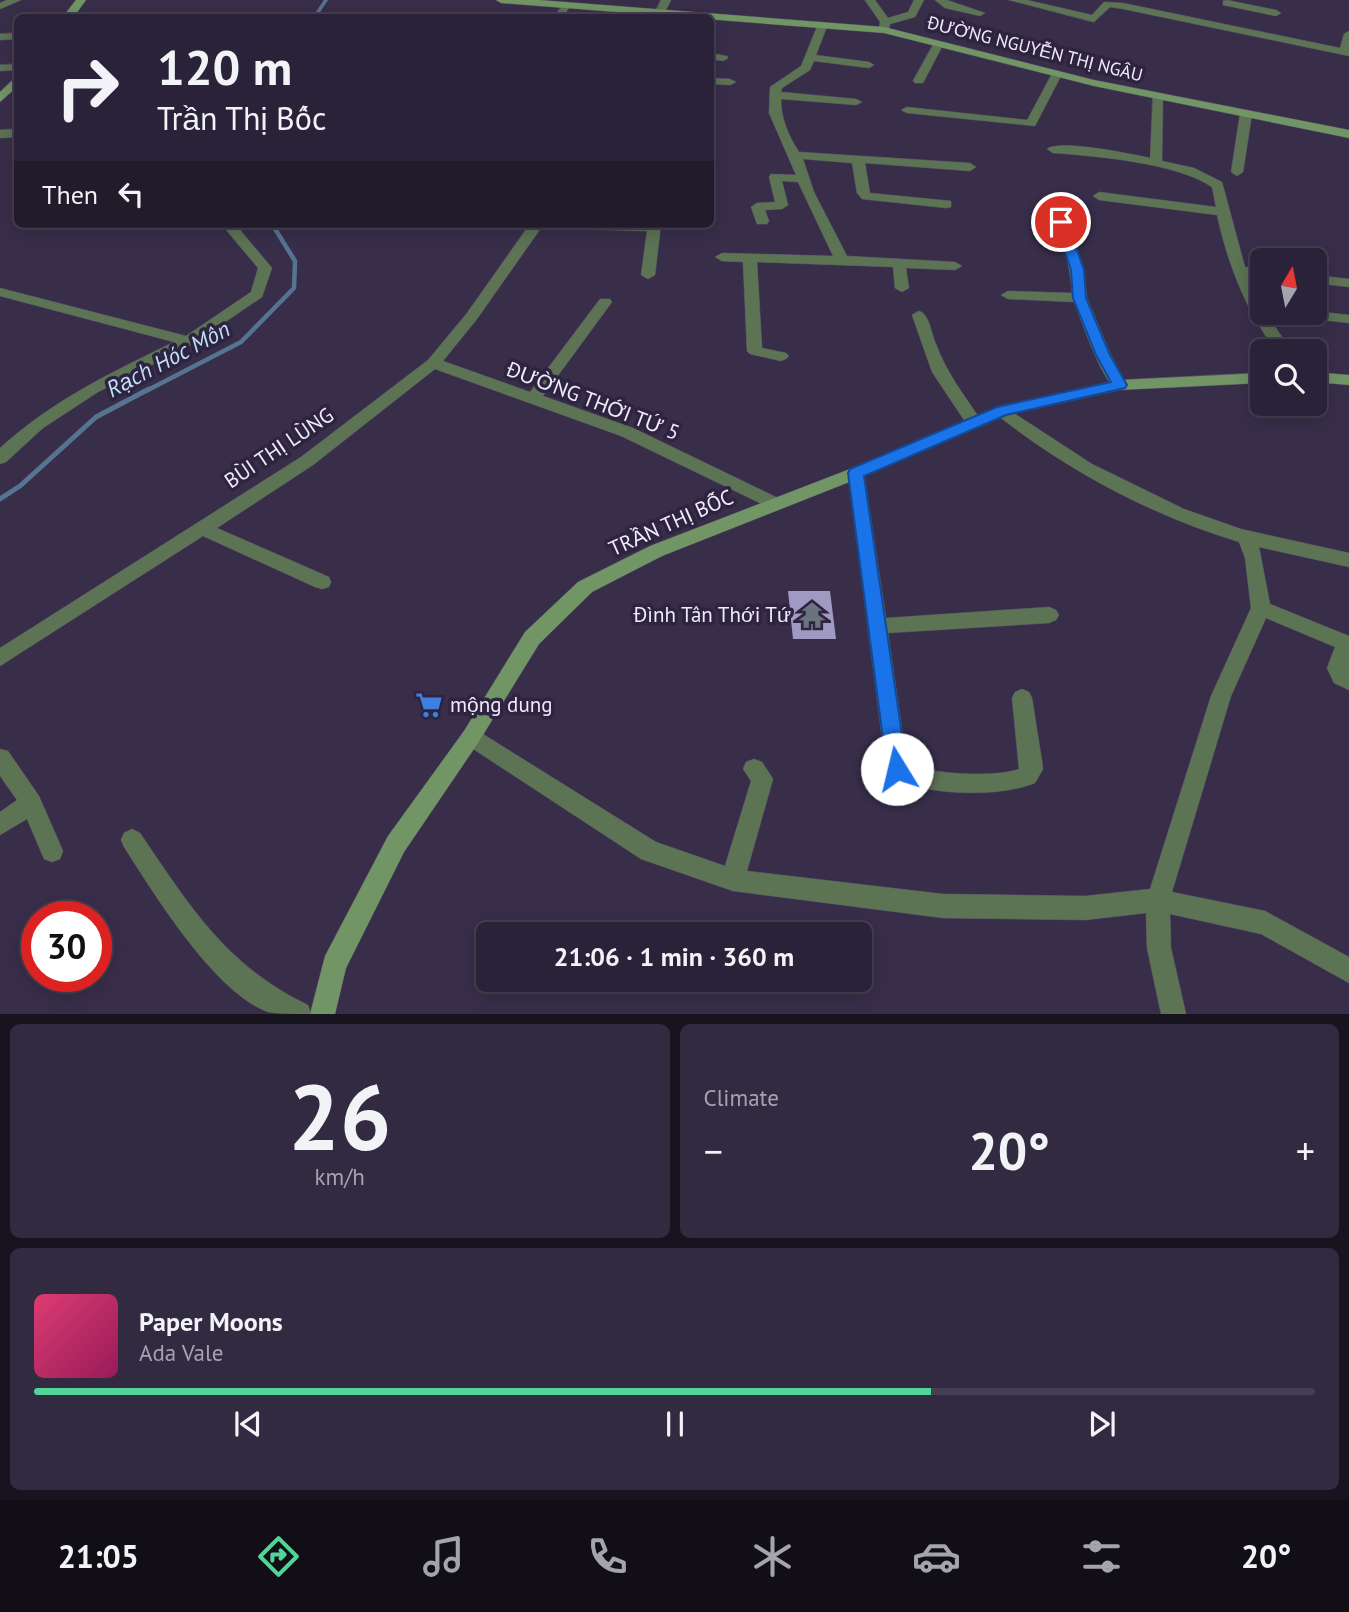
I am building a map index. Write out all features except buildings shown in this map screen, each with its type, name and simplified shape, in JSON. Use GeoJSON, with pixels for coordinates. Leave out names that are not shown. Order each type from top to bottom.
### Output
{"type":"FeatureCollection","features":[{"type":"Feature","properties":{"kind":"main road"},"geometry":{"type":"LineString","coordinates":[[69,14],[81,0]]}},
{"type":"Feature","properties":{"kind":"main road","name":"ĐƯỜNG NGUYỄN THỊ NGÂU"},"geometry":{"type":"LineString","coordinates":[[502,0],[649,14]]}},
{"type":"Feature","properties":{"kind":"main road","name":"ĐƯỜNG NGUYỄN THỊ NGÂU"},"geometry":{"type":"LineString","coordinates":[[714,18],[884,26],[939,45],[1057,74],[1349,134]]}},
{"type":"Feature","properties":{"kind":"main road"},"geometry":{"type":"LineString","coordinates":[[0,99],[14,83]]}},
{"type":"Feature","properties":{"kind":"main road"},"geometry":{"type":"LineString","coordinates":[[1327,378],[1349,380]]}},
{"type":"Feature","properties":{"kind":"main road","name":"TRẦN THỊ BỐC"},"geometry":{"type":"LineString","coordinates":[[322,1013],[334,965],[396,844],[471,737],[532,638],[585,587],[656,551],[856,473],[1003,411],[1119,385],[1250,379]]}},
{"type":"Feature","properties":{"kind":"street"},"geometry":{"type":"LineString","coordinates":[[0,6],[16,0]]}},
{"type":"Feature","properties":{"kind":"street"},"geometry":{"type":"LineString","coordinates":[[870,0],[884,26],[911,17],[918,9],[919,0]]}},
{"type":"Feature","properties":{"kind":"street"},"geometry":{"type":"LineString","coordinates":[[940,0],[949,6],[980,13]]}},
{"type":"Feature","properties":{"kind":"street"},"geometry":{"type":"LineString","coordinates":[[1014,0],[1094,19],[1108,4],[1137,4],[1215,25],[1346,52],[1349,34]]}},
{"type":"Feature","properties":{"kind":"street"},"geometry":{"type":"LineString","coordinates":[[1215,25],[1228,1],[1276,13]]}},
{"type":"Feature","properties":{"kind":"street"},"geometry":{"type":"LineString","coordinates":[[560,14],[566,5]]}},
{"type":"Feature","properties":{"kind":"street"},"geometry":{"type":"LineString","coordinates":[[823,24],[809,63],[776,87],[775,113],[842,260]]}},
{"type":"Feature","properties":{"kind":"street"},"geometry":{"type":"LineString","coordinates":[[919,81],[939,45]]}},
{"type":"Feature","properties":{"kind":"street"},"geometry":{"type":"LineString","coordinates":[[809,63],[869,65]]}},
{"type":"Feature","properties":{"kind":"street"},"geometry":{"type":"LineString","coordinates":[[809,63],[827,71]]}},
{"type":"Feature","properties":{"kind":"street"},"geometry":{"type":"LineString","coordinates":[[907,110],[1031,124],[1057,74]]}},
{"type":"Feature","properties":{"kind":"street"},"geometry":{"type":"LineString","coordinates":[[714,80],[730,82]]}},
{"type":"Feature","properties":{"kind":"street"},"geometry":{"type":"LineString","coordinates":[[775,95],[856,102]]}},
{"type":"Feature","properties":{"kind":"street"},"geometry":{"type":"LineString","coordinates":[[1156,164],[1157,96]]}},
{"type":"Feature","properties":{"kind":"street"},"geometry":{"type":"LineString","coordinates":[[1237,172],[1246,114]]}},
{"type":"Feature","properties":{"kind":"street"},"geometry":{"type":"LineString","coordinates":[[1053,149],[1087,150],[1201,174],[1214,180],[1218,185],[1222,212],[1250,288]]}},
{"type":"Feature","properties":{"kind":"street"},"geometry":{"type":"LineString","coordinates":[[795,155],[970,167]]}},
{"type":"Feature","properties":{"kind":"street"},"geometry":{"type":"LineString","coordinates":[[858,160],[863,193],[866,196],[946,204]]}},
{"type":"Feature","properties":{"kind":"street"},"geometry":{"type":"LineString","coordinates":[[762,221],[757,207],[782,205],[775,177],[804,179]]}},
{"type":"Feature","properties":{"kind":"street"},"geometry":{"type":"LineString","coordinates":[[1099,196],[1222,212]]}},
{"type":"Feature","properties":{"kind":"street"},"geometry":{"type":"LineString","coordinates":[[1053,211],[1061,222],[1077,270],[1080,298],[1103,355],[1119,385]]}},
{"type":"Feature","properties":{"kind":"street"},"geometry":{"type":"LineString","coordinates":[[0,458],[37,424],[92,388],[188,341],[257,294],[265,268],[234,231],[235,228]]}},
{"type":"Feature","properties":{"kind":"street","name":"BÙI THỊ LÙNG"},"geometry":{"type":"LineString","coordinates":[[0,658],[307,461],[433,363],[472,316],[534,228]]}},
{"type":"Feature","properties":{"kind":"street"},"geometry":{"type":"LineString","coordinates":[[648,275],[654,228]]}},
{"type":"Feature","properties":{"kind":"street"},"geometry":{"type":"LineString","coordinates":[[722,257],[955,266]]}},
{"type":"Feature","properties":{"kind":"street"},"geometry":{"type":"LineString","coordinates":[[750,257],[755,351],[781,356]]}},
{"type":"Feature","properties":{"kind":"street"},"geometry":{"type":"LineString","coordinates":[[899,263],[902,288]]}},
{"type":"Feature","properties":{"kind":"street"},"geometry":{"type":"LineString","coordinates":[[1242,271],[1250,272]]}},
{"type":"Feature","properties":{"kind":"street"},"geometry":{"type":"LineString","coordinates":[[1327,281],[1349,284]]}},
{"type":"Feature","properties":{"kind":"street"},"geometry":{"type":"LineString","coordinates":[[0,292],[188,341]]}},
{"type":"Feature","properties":{"kind":"street"},"geometry":{"type":"LineString","coordinates":[[1008,295],[1080,298]]}},
{"type":"Feature","properties":{"kind":"street"},"geometry":{"type":"LineString","coordinates":[[533,399],[605,302]]}},
{"type":"Feature","properties":{"kind":"street"},"geometry":{"type":"LineString","coordinates":[[919,315],[936,363],[958,403],[974,422]]}},
{"type":"Feature","properties":{"kind":"street"},"geometry":{"type":"LineString","coordinates":[[1327,317],[1349,319]]}},
{"type":"Feature","properties":{"kind":"street","name":"ĐƯỜNG THỚI TỨ 5"},"geometry":{"type":"LineString","coordinates":[[433,363],[628,432],[774,503]]}},
{"type":"Feature","properties":{"kind":"street"},"geometry":{"type":"LineString","coordinates":[[1003,411],[1039,440],[1098,475],[1179,515],[1246,536],[1349,560]]}},
{"type":"Feature","properties":{"kind":"street"},"geometry":{"type":"LineString","coordinates":[[856,473],[897,769],[902,774],[1008,782],[1027,776],[1031,761],[1022,698]]}},
{"type":"Feature","properties":{"kind":"street"},"geometry":{"type":"LineString","coordinates":[[201,528],[322,582]]}},
{"type":"Feature","properties":{"kind":"street"},"geometry":{"type":"LineString","coordinates":[[1174,1013],[1159,948],[1158,900],[1221,696],[1261,608],[1254,558],[1246,536]]}},
{"type":"Feature","properties":{"kind":"street"},"geometry":{"type":"LineString","coordinates":[[1261,608],[1348,644],[1337,668],[1341,677],[1349,682]]}},
{"type":"Feature","properties":{"kind":"street"},"geometry":{"type":"LineString","coordinates":[[877,626],[1049,615]]}},
{"type":"Feature","properties":{"kind":"street"},"geometry":{"type":"LineString","coordinates":[[471,737],[649,851],[733,880],[943,906],[1085,908],[1158,900],[1265,923],[1349,971]]}},
{"type":"Feature","properties":{"kind":"street"},"geometry":{"type":"LineString","coordinates":[[0,758],[31,803],[52,851]]}},
{"type":"Feature","properties":{"kind":"street"},"geometry":{"type":"LineString","coordinates":[[733,880],[762,779],[754,769]]}},
{"type":"Feature","properties":{"kind":"street"},"geometry":{"type":"LineString","coordinates":[[0,825],[31,803]]}},
{"type":"Feature","properties":{"kind":"street"},"geometry":{"type":"LineString","coordinates":[[132,840],[205,946],[272,1003],[299,1013]]}},
{"type":"Feature","properties":{"kind":"waterway","name":"Rạch Hóc Môn"},"geometry":{"type":"LineString","coordinates":[[317,14],[326,0]]}},
{"type":"Feature","properties":{"kind":"waterway","name":"Rạch Hóc Môn"},"geometry":{"type":"LineString","coordinates":[[146,391],[241,342],[294,288],[295,261],[274,228]]}},
{"type":"Feature","properties":{"kind":"waterway","name":"Rạch Hóc Môn"},"geometry":{"type":"LineString","coordinates":[[0,499],[20,486],[96,417],[149,389]]}},
{"type":"Feature","properties":{"kind":"place","name":"Đình Tân Thới Tứ"},"geometry":{"type":"Point","coordinates":[812,615]}},
{"type":"Feature","properties":{"kind":"place","name":"mộng dung"},"geometry":{"type":"Point","coordinates":[429,705]}},
{"type":"Feature","properties":{"kind":"route"},"geometry":{"type":"LineString","coordinates":[[897,769],[856,473],[1003,411],[1119,385],[1103,355],[1080,298],[1077,270],[1061,222]]}}]}
